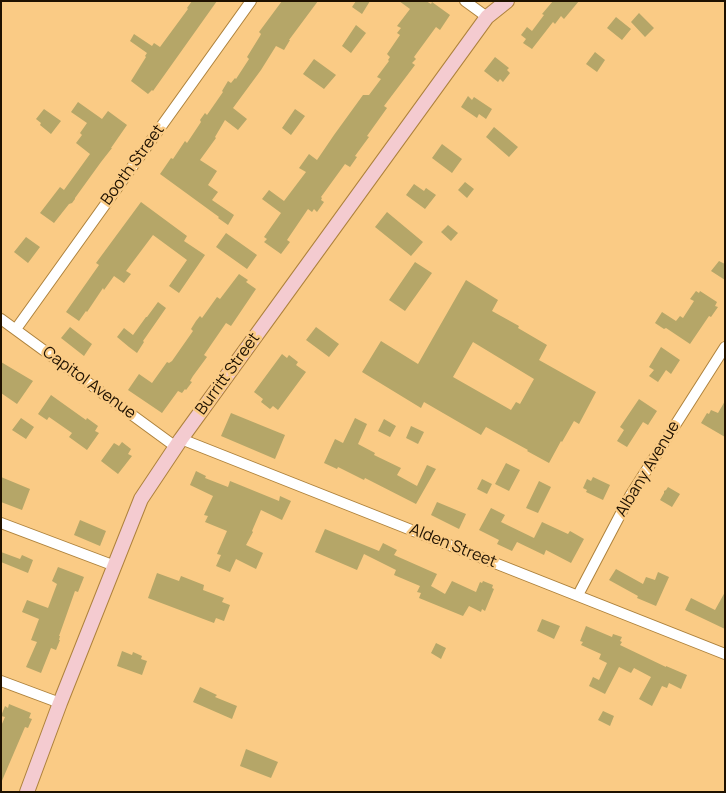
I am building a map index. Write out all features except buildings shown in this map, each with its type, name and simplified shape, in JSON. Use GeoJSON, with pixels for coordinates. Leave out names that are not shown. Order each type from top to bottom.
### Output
{"type":"FeatureCollection","features":[{"type":"Feature","properties":{"kind":"street","name":"Booth Street"},"geometry":{"type":"LineString","coordinates":[[16,329],[251,1]]}},
{"type":"Feature","properties":{"kind":"street"},"geometry":{"type":"LineString","coordinates":[[465,1],[487,17]]}},
{"type":"Feature","properties":{"kind":"street","name":"Burritt Street"},"geometry":{"type":"LineString","coordinates":[[27,792],[140,498],[487,17],[507,1]]}},
{"type":"Feature","properties":{"kind":"street","name":"Capitol Avenue"},"geometry":{"type":"LineString","coordinates":[[1,319],[179,443]]}},
{"type":"Feature","properties":{"kind":"street","name":"Albany Avenue"},"geometry":{"type":"LineString","coordinates":[[578,596],[630,496],[725,347]]}},
{"type":"Feature","properties":{"kind":"street","name":"Alden Street"},"geometry":{"type":"LineString","coordinates":[[179,443],[725,654]]}},
{"type":"Feature","properties":{"kind":"street"},"geometry":{"type":"LineString","coordinates":[[1,524],[115,566]]}},
{"type":"Feature","properties":{"kind":"street"},"geometry":{"type":"LineString","coordinates":[[1,681],[60,703]]}}]}
